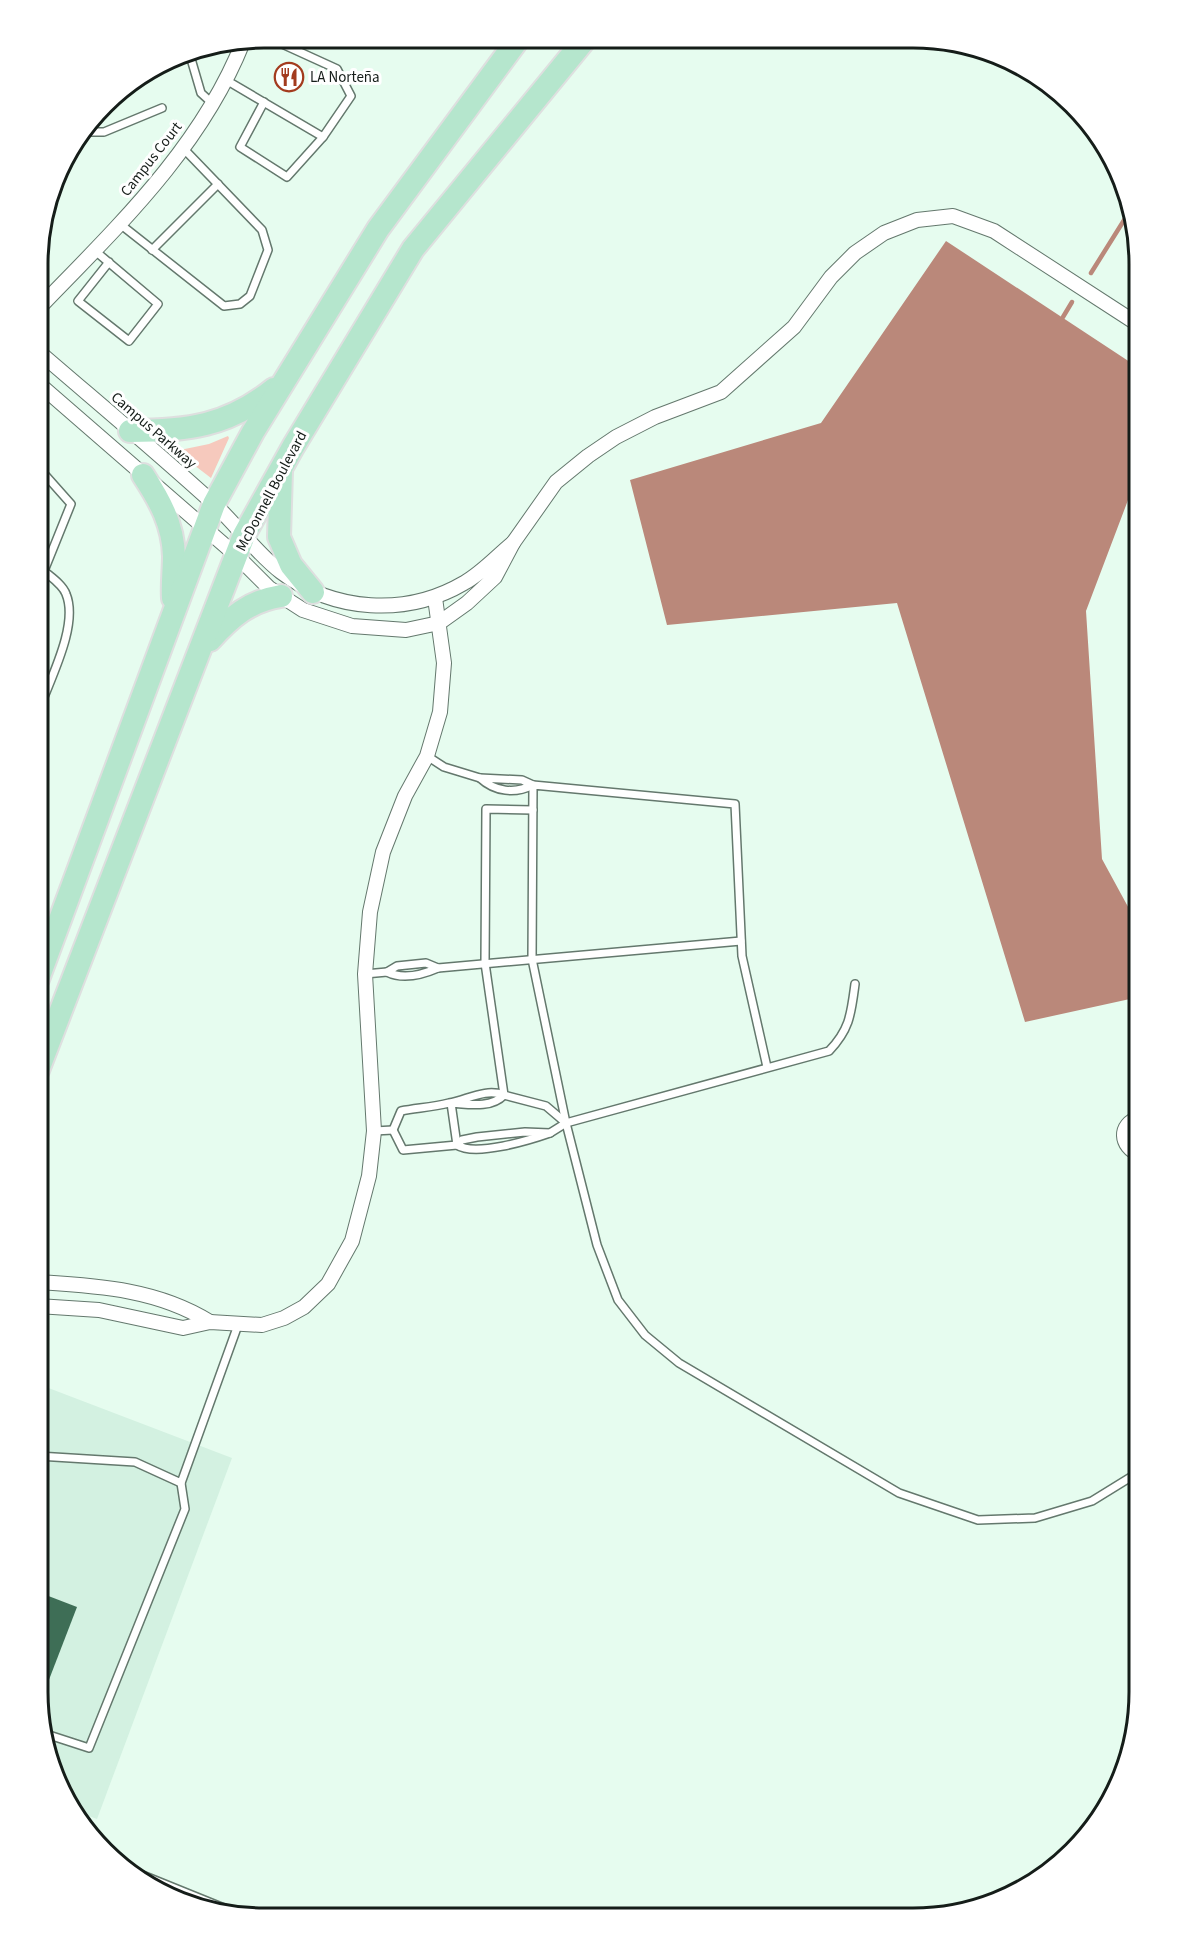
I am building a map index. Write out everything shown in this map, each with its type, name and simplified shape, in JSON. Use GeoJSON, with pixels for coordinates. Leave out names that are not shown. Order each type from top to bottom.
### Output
{"type":"FeatureCollection","features":[{"type":"Feature","properties":{"kind":"main road"},"geometry":{"type":"LineString","coordinates":[[48,952],[214,504],[253,432],[378,229],[512,48]]}},
{"type":"Feature","properties":{"kind":"main road","name":"McDonnell Boulevard"},"geometry":{"type":"LineString","coordinates":[[48,1044],[244,535],[281,467],[413,249],[578,48]]}},
{"type":"Feature","properties":{"kind":"main road"},"geometry":{"type":"LineString","coordinates":[[130,431],[179,430],[223,420],[255,404],[284,381]]}},
{"type":"Feature","properties":{"kind":"main road"},"geometry":{"type":"LineString","coordinates":[[281,467],[279,537],[291,565],[313,592]]}},
{"type":"Feature","properties":{"kind":"main road"},"geometry":{"type":"LineString","coordinates":[[143,475],[162,503],[170,524],[174,552],[175,611]]}},
{"type":"Feature","properties":{"kind":"main road"},"geometry":{"type":"LineString","coordinates":[[201,650],[229,619],[249,605],[281,596]]}},
{"type":"Feature","properties":{"kind":"street","name":"Campus Court"},"geometry":{"type":"LineString","coordinates":[[48,299],[154,188],[212,103],[226,80],[240,49]]}},
{"type":"Feature","properties":{"kind":"street"},"geometry":{"type":"LineString","coordinates":[[48,392],[237,556],[269,588],[281,596],[303,610],[352,626],[406,630],[439,624],[467,603],[495,577],[513,543],[556,482],[616,437],[655,417],[721,392],[794,327],[831,276],[855,253],[884,233],[917,220],[953,216],[994,231],[1129,318]]}},
{"type":"Feature","properties":{"kind":"street","name":"Campus Parkway"},"geometry":{"type":"LineString","coordinates":[[48,360],[214,504],[280,571],[313,592],[357,606],[408,604],[435,598],[465,582],[513,543]]}},
{"type":"Feature","properties":{"kind":"street"},"geometry":{"type":"LineString","coordinates":[[48,1307],[99,1310],[183,1328],[210,1322],[262,1325],[284,1318],[304,1307],[328,1284],[352,1241],[369,1176],[374,1131],[365,974],[370,912],[383,852],[405,796],[428,756],[440,712],[444,663],[435,598]]}},
{"type":"Feature","properties":{"kind":"street"},"geometry":{"type":"LineString","coordinates":[[1129,1122],[1124,1131],[1124,1141],[1129,1149]]}},
{"type":"Feature","properties":{"kind":"street"},"geometry":{"type":"LineString","coordinates":[[48,1283],[102,1286],[147,1294],[189,1309],[210,1322]]}},
{"type":"Feature","properties":{"kind":"lane"},"geometry":{"type":"LineString","coordinates":[[264,102],[240,147],[287,177],[323,137],[351,96],[337,69],[290,48]]}},
{"type":"Feature","properties":{"kind":"lane"},"geometry":{"type":"LineString","coordinates":[[191,60],[201,93],[212,103]]}},
{"type":"Feature","properties":{"kind":"lane"},"geometry":{"type":"LineString","coordinates":[[226,80],[323,137]]}},
{"type":"Feature","properties":{"kind":"lane"},"geometry":{"type":"LineString","coordinates":[[94,132],[104,132],[162,108]]}},
{"type":"Feature","properties":{"kind":"lane"},"geometry":{"type":"LineString","coordinates":[[120,224],[224,306],[240,304],[250,296],[268,250],[262,230],[183,148]]}},
{"type":"Feature","properties":{"kind":"lane"},"geometry":{"type":"LineString","coordinates":[[153,250],[218,184]]}},
{"type":"Feature","properties":{"kind":"lane"},"geometry":{"type":"LineString","coordinates":[[94,250],[158,304],[129,341],[78,301],[108,262]]}},
{"type":"Feature","properties":{"kind":"lane"},"geometry":{"type":"LineString","coordinates":[[48,478],[71,504],[48,561]]}},
{"type":"Feature","properties":{"kind":"lane"},"geometry":{"type":"LineString","coordinates":[[48,575],[66,591],[71,611],[67,633],[48,685]]}},
{"type":"Feature","properties":{"kind":"lane"},"geometry":{"type":"LineString","coordinates":[[428,756],[444,767],[480,778],[489,786],[501,790],[521,791],[533,785],[735,804],[742,956],[767,1067]]}},
{"type":"Feature","properties":{"kind":"lane"},"geometry":{"type":"LineString","coordinates":[[533,785],[531,959],[566,1123],[597,1245],[618,1300],[645,1335],[679,1363],[899,1493],[978,1520],[1035,1518],[1092,1501],[1129,1478]]}},
{"type":"Feature","properties":{"kind":"lane"},"geometry":{"type":"LineString","coordinates":[[504,1095],[485,963],[486,809],[532,810]]}},
{"type":"Feature","properties":{"kind":"lane"},"geometry":{"type":"LineString","coordinates":[[365,974],[387,972],[397,966],[419,964],[438,968],[741,941]]}},
{"type":"Feature","properties":{"kind":"lane"},"geometry":{"type":"LineString","coordinates":[[451,1103],[457,1145],[464,1150],[526,1142],[550,1133],[566,1123],[828,1051],[843,1036],[851,1016],[855,984]]}},
{"type":"Feature","properties":{"kind":"lane"},"geometry":{"type":"LineString","coordinates":[[550,1133],[525,1132],[477,1137],[457,1145],[403,1150],[393,1130],[401,1111],[451,1103],[474,1095],[496,1092],[546,1106],[566,1123]]}},
{"type":"Feature","properties":{"kind":"lane"},"geometry":{"type":"LineString","coordinates":[[374,1131],[393,1130]]}},
{"type":"Feature","properties":{"kind":"lane"},"geometry":{"type":"LineString","coordinates":[[52,1736],[89,1748],[185,1509],[181,1483],[238,1325]]}},
{"type":"Feature","properties":{"kind":"lane"},"geometry":{"type":"LineString","coordinates":[[48,1457],[135,1462],[181,1483]]}},
{"type":"Feature","properties":{"kind":"lane"},"geometry":{"type":"LineString","coordinates":[[168,1885],[202,1899]]}},
{"type":"Feature","properties":{"kind":"shaded area"},"geometry":{"type":"Polygon","coordinates":[[[946,241],[1129,361],[1129,497],[1086,611],[1102,859],[1129,909],[1129,999],[1025,1022],[897,603],[667,625],[630,480],[821,423],[946,241]]]}},
{"type":"Feature","properties":{"kind":"shaded area"},"geometry":{"type":"Polygon","coordinates":[[[228,436],[211,478],[181,455],[180,450],[209,444],[228,436]]]}},
{"type":"Feature","properties":{"kind":"shaded area"},"geometry":{"type":"Polygon","coordinates":[[[48,1388],[232,1458],[97,1819],[84,1812],[64,1775],[55,1748],[48,1706],[48,1388]]]}},
{"type":"Feature","properties":{"kind":"building"},"geometry":{"type":"Polygon","coordinates":[[[48,1596],[77,1607],[48,1682],[48,1596]]]}},
{"type":"Feature","properties":{"kind":"waterway"},"geometry":{"type":"LineString","coordinates":[[1091,273],[1124,219]]}},
{"type":"Feature","properties":{"kind":"waterway"},"geometry":{"type":"LineString","coordinates":[[1063,317],[1072,302]]}},
{"type":"Feature","properties":{"kind":"place","name":"LA Norteña"},"geometry":{"type":"Point","coordinates":[289,77]}}]}
